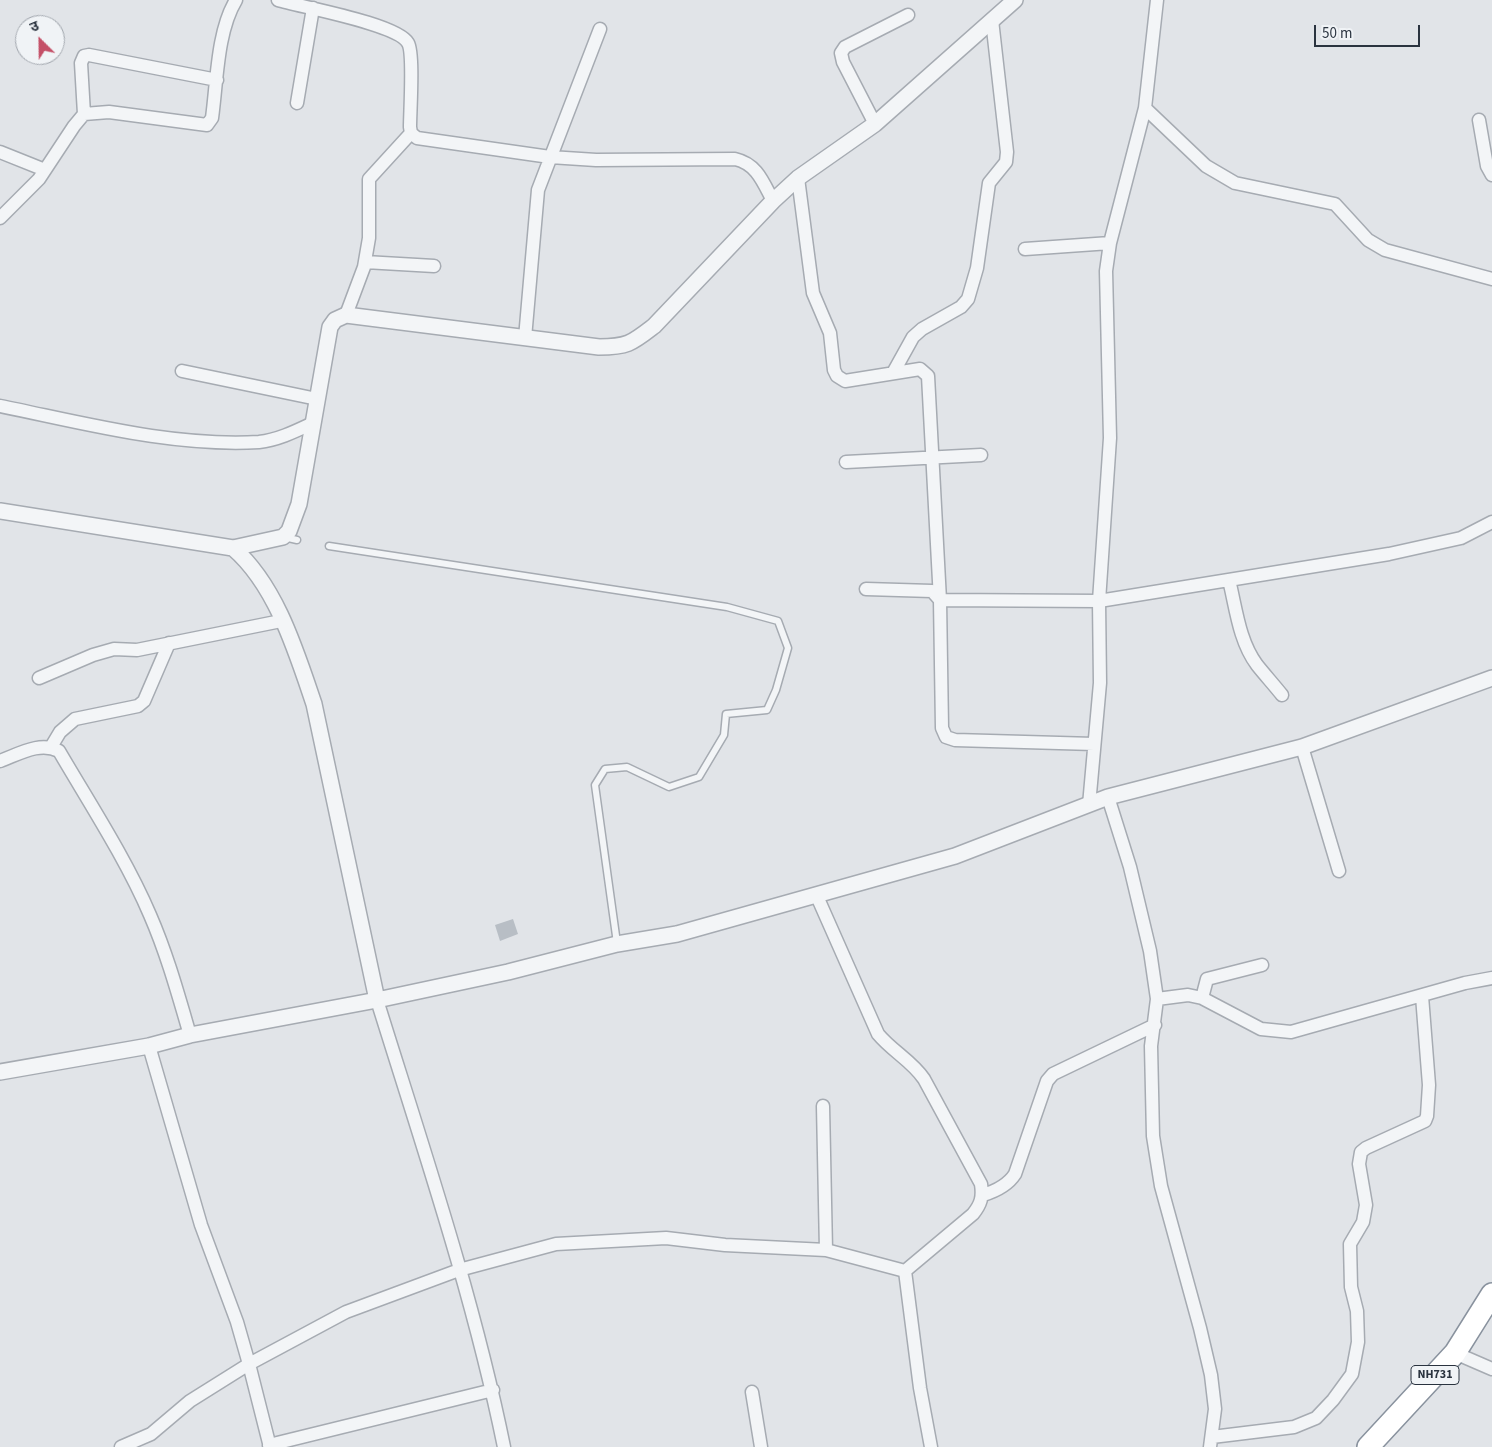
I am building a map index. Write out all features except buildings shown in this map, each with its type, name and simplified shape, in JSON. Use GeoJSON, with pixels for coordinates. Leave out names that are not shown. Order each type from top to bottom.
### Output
{"type":"FeatureCollection","features":[{"type":"Feature","properties":{"kind":"highway","name":"NH731"},"geometry":{"type":"LineString","coordinates":[[1373,1445],[1455,1353],[1492,1294]]}},
{"type":"Feature","properties":{"kind":"street"},"geometry":{"type":"LineString","coordinates":[[84,114],[109,112],[207,125],[212,118],[224,32],[231,8],[236,0]]}},
{"type":"Feature","properties":{"kind":"street"},"geometry":{"type":"LineString","coordinates":[[278,0],[383,28],[403,36],[410,48],[410,127],[411,133],[417,138],[550,157],[596,160],[734,159],[754,167],[772,201]]}},
{"type":"Feature","properties":{"kind":"street"},"geometry":{"type":"LineString","coordinates":[[0,511],[232,548],[290,538],[289,532],[299,504],[330,327],[335,320],[346,315],[599,347],[616,347],[632,344],[654,326],[772,201],[798,178],[875,124],[1015,0]]}},
{"type":"Feature","properties":{"kind":"street"},"geometry":{"type":"LineString","coordinates":[[1089,805],[1100,683],[1099,601],[1110,438],[1106,271],[1110,243],[1144,108],[1158,0]]}},
{"type":"Feature","properties":{"kind":"street"},"geometry":{"type":"LineString","coordinates":[[297,103],[313,8]]}},
{"type":"Feature","properties":{"kind":"street"},"geometry":{"type":"LineString","coordinates":[[875,124],[843,62],[841,53],[845,48],[908,14]]}},
{"type":"Feature","properties":{"kind":"street"},"geometry":{"type":"LineString","coordinates":[[893,373],[913,337],[922,329],[961,307],[968,299],[977,268],[989,183],[1006,162],[1007,152],[992,20]]}},
{"type":"Feature","properties":{"kind":"street"},"geometry":{"type":"LineString","coordinates":[[525,338],[538,190],[600,30]]}},
{"type":"Feature","properties":{"kind":"street"},"geometry":{"type":"LineString","coordinates":[[0,218],[39,179],[84,114],[81,63],[84,56],[218,80]]}},
{"type":"Feature","properties":{"kind":"street"},"geometry":{"type":"LineString","coordinates":[[1144,108],[1206,166],[1235,183],[1287,196],[1330,202],[1335,204],[1368,240],[1385,250],[1492,279]]}},
{"type":"Feature","properties":{"kind":"street"},"geometry":{"type":"LineString","coordinates":[[1479,120],[1487,166],[1492,175]]}},
{"type":"Feature","properties":{"kind":"street"},"geometry":{"type":"LineString","coordinates":[[346,315],[365,262],[369,238],[369,179],[411,133]]}},
{"type":"Feature","properties":{"kind":"street"},"geometry":{"type":"LineString","coordinates":[[0,152],[45,170]]}},
{"type":"Feature","properties":{"kind":"street"},"geometry":{"type":"LineString","coordinates":[[798,178],[813,293],[830,333],[837,376],[845,381],[920,369],[928,376],[940,600],[942,728],[946,737],[955,740],[1094,744]]}},
{"type":"Feature","properties":{"kind":"street"},"geometry":{"type":"LineString","coordinates":[[1024,250],[1110,243]]}},
{"type":"Feature","properties":{"kind":"street"},"geometry":{"type":"LineString","coordinates":[[365,262],[434,266]]}},
{"type":"Feature","properties":{"kind":"street"},"geometry":{"type":"LineString","coordinates":[[182,371],[317,399]]}},
{"type":"Feature","properties":{"kind":"street"},"geometry":{"type":"LineString","coordinates":[[0,406],[114,429],[181,440],[260,442],[290,434],[313,422]]}},
{"type":"Feature","properties":{"kind":"street"},"geometry":{"type":"LineString","coordinates":[[846,462],[981,455]]}},
{"type":"Feature","properties":{"kind":"street"},"geometry":{"type":"LineString","coordinates":[[866,589],[932,591],[940,600],[1099,601],[1389,554],[1461,538],[1492,522]]}},
{"type":"Feature","properties":{"kind":"street"},"geometry":{"type":"LineString","coordinates":[[232,548],[248,561],[268,589],[314,704],[377,1000],[445,1217],[493,1390],[504,1447]]}},
{"type":"Feature","properties":{"kind":"street"},"geometry":{"type":"LineString","coordinates":[[1229,580],[1241,629],[1248,648],[1256,664],[1282,695]]}},
{"type":"Feature","properties":{"kind":"street"},"geometry":{"type":"LineString","coordinates":[[39,678],[93,655],[114,649],[137,650],[281,620]]}},
{"type":"Feature","properties":{"kind":"street"},"geometry":{"type":"LineString","coordinates":[[51,747],[60,732],[75,719],[138,706],[144,701],[169,643]]}},
{"type":"Feature","properties":{"kind":"street"},"geometry":{"type":"LineString","coordinates":[[0,1072],[150,1046],[190,1034],[377,1000],[508,972],[617,944],[676,934],[954,856],[1108,797],[1302,747],[1492,678]]}},
{"type":"Feature","properties":{"kind":"street"},"geometry":{"type":"LineString","coordinates":[[0,761],[42,746],[51,747],[59,751],[104,826],[150,913],[166,955],[190,1034]]}},
{"type":"Feature","properties":{"kind":"street"},"geometry":{"type":"LineString","coordinates":[[1302,747],[1339,871]]}},
{"type":"Feature","properties":{"kind":"street"},"geometry":{"type":"LineString","coordinates":[[1108,797],[1130,867],[1150,951],[1157,999],[1151,1046],[1153,1136],[1161,1186],[1211,1375],[1215,1409],[1211,1442],[1294,1427],[1316,1418],[1333,1400],[1352,1374],[1358,1342],[1357,1311],[1351,1287],[1350,1244],[1363,1222],[1366,1205],[1359,1164],[1361,1152],[1425,1120],[1427,1116],[1429,1085],[1422,996]]}},
{"type":"Feature","properties":{"kind":"street"},"geometry":{"type":"LineString","coordinates":[[816,894],[878,1034],[887,1046],[918,1070],[981,1184],[983,1195],[980,1205],[905,1271]]}},
{"type":"Feature","properties":{"kind":"street"},"geometry":{"type":"LineString","coordinates":[[1202,998],[1207,979],[1262,965]]}},
{"type":"Feature","properties":{"kind":"street"},"geometry":{"type":"LineString","coordinates":[[1157,999],[1188,995],[1202,998],[1262,1029],[1291,1032],[1465,983],[1492,978]]}},
{"type":"Feature","properties":{"kind":"street"},"geometry":{"type":"LineString","coordinates":[[983,1195],[995,1191],[1011,1180],[1015,1174],[1047,1081],[1054,1074],[1155,1025]]}},
{"type":"Feature","properties":{"kind":"street"},"geometry":{"type":"LineString","coordinates":[[150,1046],[201,1225],[237,1322],[270,1446],[493,1390]]}},
{"type":"Feature","properties":{"kind":"street"},"geometry":{"type":"LineString","coordinates":[[824,1106],[826,1250]]}},
{"type":"Feature","properties":{"kind":"street"},"geometry":{"type":"LineString","coordinates":[[122,1447],[151,1434],[190,1401],[249,1364],[346,1312],[459,1270],[556,1244],[599,1240],[666,1238],[725,1245],[826,1250],[905,1271]]}},
{"type":"Feature","properties":{"kind":"street"},"geometry":{"type":"LineString","coordinates":[[905,1271],[920,1388],[931,1447]]}},
{"type":"Feature","properties":{"kind":"street"},"geometry":{"type":"LineString","coordinates":[[1455,1353],[1492,1369]]}},
{"type":"Feature","properties":{"kind":"street"},"geometry":{"type":"LineString","coordinates":[[752,1392],[761,1447]]}},
{"type":"Feature","properties":{"kind":"lane"},"geometry":{"type":"LineString","coordinates":[[328,546],[356,552],[727,607],[778,621],[788,648],[776,690],[767,710],[726,714],[724,735],[699,777],[669,787],[627,767],[605,769],[595,785],[617,944]]}}]}
